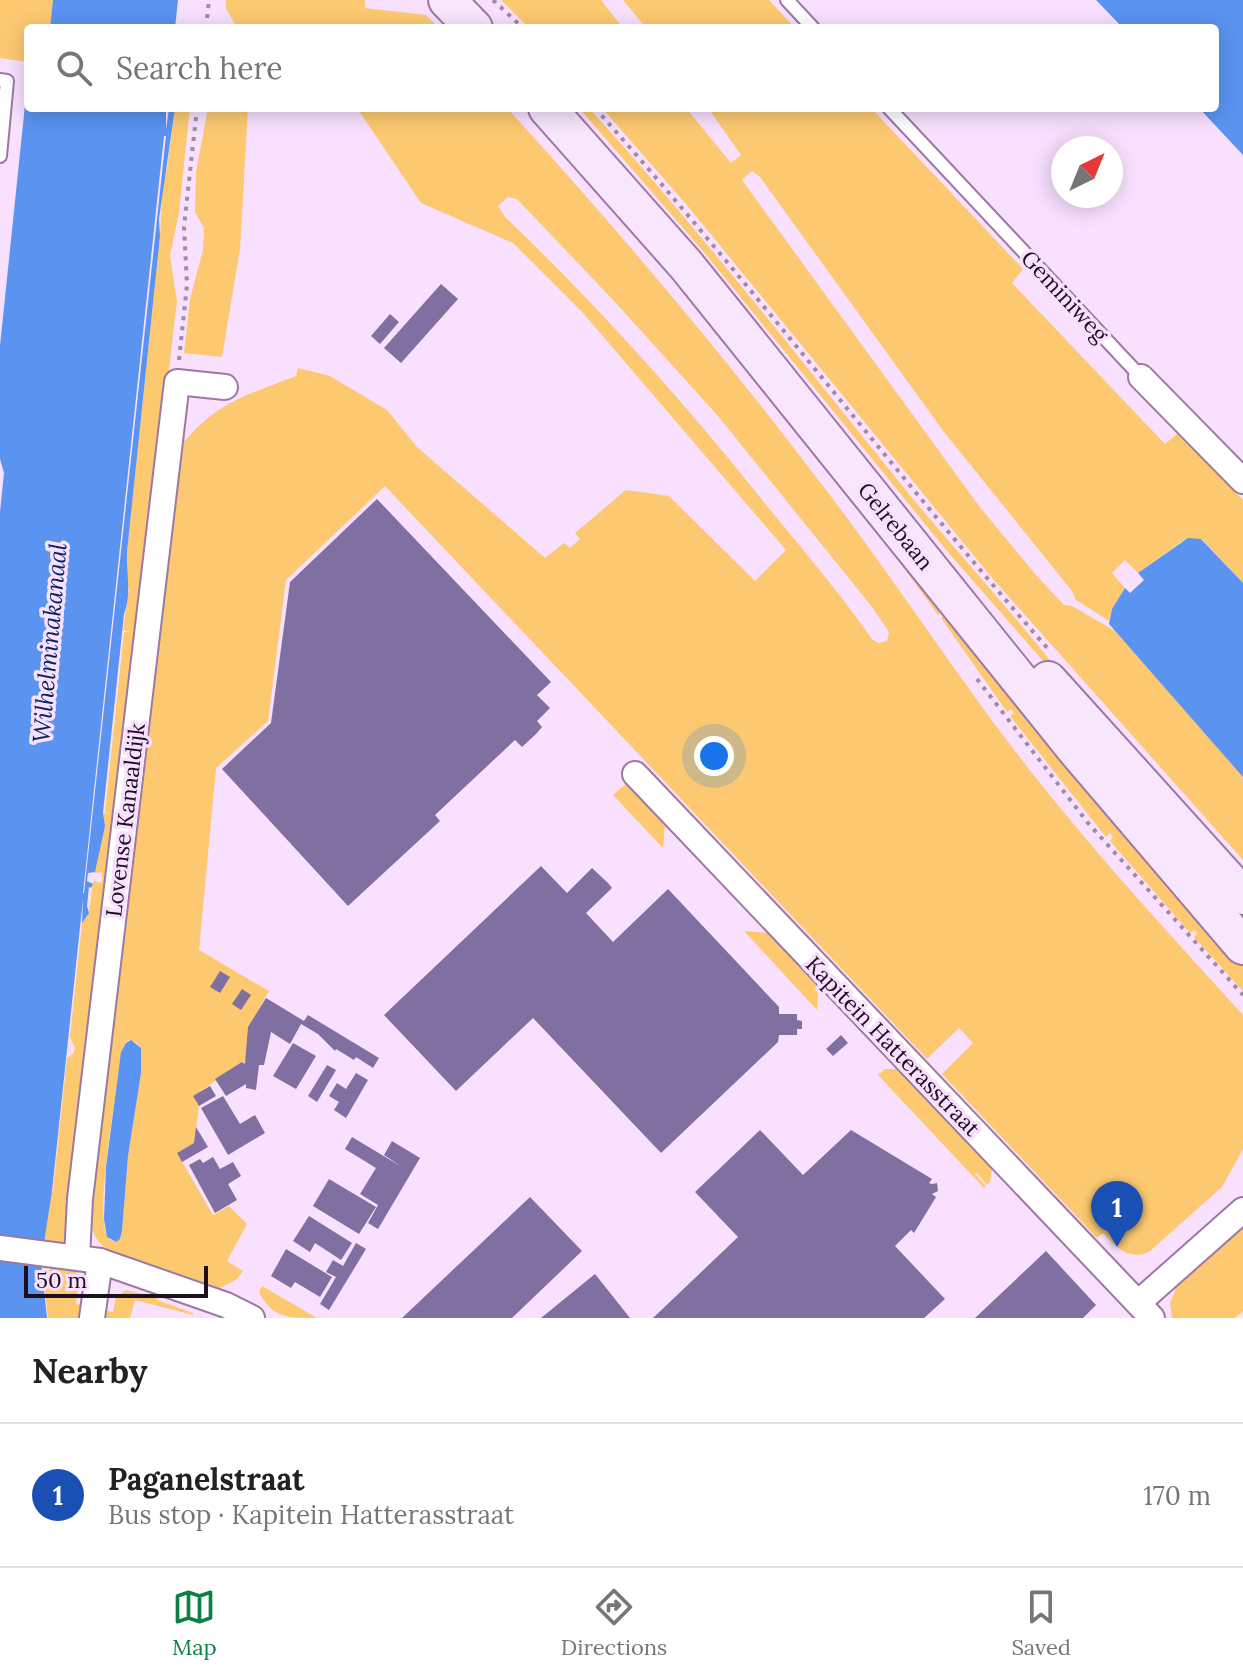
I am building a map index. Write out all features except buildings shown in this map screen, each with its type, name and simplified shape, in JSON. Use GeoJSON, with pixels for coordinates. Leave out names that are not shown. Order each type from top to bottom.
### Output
{"type":"FeatureCollection","features":[{"type":"Feature","properties":{"kind":"street"},"geometry":{"type":"LineString","coordinates":[[447,0],[470,24]]}},
{"type":"Feature","properties":{"kind":"street"},"geometry":{"type":"LineString","coordinates":[[467,0],[489,24]]}},
{"type":"Feature","properties":{"kind":"street","name":"Gelrebaan"},"geometry":{"type":"LineString","coordinates":[[551,112],[686,265],[1085,761],[1243,946]]}},
{"type":"Feature","properties":{"kind":"street","name":"Gelrebaan"},"geometry":{"type":"LineString","coordinates":[[571,112],[741,309],[944,561],[1243,896]]}},
{"type":"Feature","properties":{"kind":"street","name":"Geminiweg"},"geometry":{"type":"LineString","coordinates":[[1141,377],[1243,481]]}},
{"type":"Feature","properties":{"kind":"street"},"geometry":{"type":"LineString","coordinates":[[177,382],[225,387]]}},
{"type":"Feature","properties":{"kind":"street","name":"Lovense Kanaaldijk"},"geometry":{"type":"LineString","coordinates":[[92,1318],[89,1259],[80,1199],[177,382]]}},
{"type":"Feature","properties":{"kind":"street","name":"Kapitein Hatterasstraat"},"geometry":{"type":"LineString","coordinates":[[635,774],[1145,1311]]}},
{"type":"Feature","properties":{"kind":"street"},"geometry":{"type":"LineString","coordinates":[[1145,1311],[1241,1209]]}},
{"type":"Feature","properties":{"kind":"street"},"geometry":{"type":"LineString","coordinates":[[0,1248],[89,1259],[226,1305],[252,1318]]}},
{"type":"Feature","properties":{"kind":"lane"},"geometry":{"type":"LineString","coordinates":[[787,0],[809,24]]}},
{"type":"Feature","properties":{"kind":"lane"},"geometry":{"type":"LineString","coordinates":[[0,80],[7,81],[0,156]]}},
{"type":"Feature","properties":{"kind":"lane","name":"Geminiweg"},"geometry":{"type":"LineString","coordinates":[[893,112],[1141,377]]}},
{"type":"Feature","properties":{"kind":"path"},"geometry":{"type":"LineString","coordinates":[[206,24],[209,0]]}},
{"type":"Feature","properties":{"kind":"path"},"geometry":{"type":"LineString","coordinates":[[493,0],[519,24]]}},
{"type":"Feature","properties":{"kind":"path"},"geometry":{"type":"LineString","coordinates":[[177,382],[187,285],[184,227],[197,112]]}},
{"type":"Feature","properties":{"kind":"path"},"geometry":{"type":"LineString","coordinates":[[598,112],[727,261],[956,544],[1058,660]]}},
{"type":"Feature","properties":{"kind":"shaded area"},"geometry":{"type":"Polygon","coordinates":[[[0,0],[53,0],[50,24],[24,24],[24,61],[0,58],[0,0]]]}},
{"type":"Feature","properties":{"kind":"shaded area"},"geometry":{"type":"Polygon","coordinates":[[[226,0],[365,0],[365,8],[426,15],[435,24],[235,24],[226,8],[226,0]]]}},
{"type":"Feature","properties":{"kind":"shaded area"},"geometry":{"type":"Polygon","coordinates":[[[501,0],[601,0],[620,24],[525,24],[501,0]]]}},
{"type":"Feature","properties":{"kind":"shaded area"},"geometry":{"type":"Polygon","coordinates":[[[623,0],[769,0],[791,24],[643,24],[623,0]]]}},
{"type":"Feature","properties":{"kind":"shaded area"},"geometry":{"type":"Polygon","coordinates":[[[174,112],[190,112],[179,212],[170,256],[177,301],[67,1241],[62,1245],[44,1243],[50,1192],[53,1191],[67,1058],[75,1048],[70,1037],[82,923],[89,913],[93,881],[102,883],[102,872],[94,873],[105,826],[103,813],[111,814],[105,812],[124,632],[131,632],[123,630],[129,590],[127,552],[160,236],[163,179],[174,112]]]}},
{"type":"Feature","properties":{"kind":"shaded area"},"geometry":{"type":"Polygon","coordinates":[[[207,112],[248,112],[240,249],[222,357],[184,353],[190,299],[203,250],[204,228],[195,212],[196,172],[207,112]]]}},
{"type":"Feature","properties":{"kind":"shaded area"},"geometry":{"type":"Polygon","coordinates":[[[360,112],[511,112],[632,249],[791,444],[983,708],[1061,809],[1243,1015],[1243,1149],[1222,1187],[1149,1252],[1129,1254],[1103,1233],[1097,1238],[942,1074],[973,1043],[959,1028],[927,1059],[385,486],[286,580],[268,721],[216,768],[199,950],[269,991],[252,1021],[245,1063],[242,1062],[194,1096],[199,1106],[194,1143],[177,1153],[213,1215],[229,1206],[247,1224],[227,1261],[243,1271],[237,1279],[220,1288],[110,1251],[96,1238],[89,1219],[176,452],[203,422],[230,404],[296,376],[298,368],[330,376],[387,410],[417,447],[545,558],[564,543],[570,548],[580,539],[575,533],[626,490],[669,496],[755,581],[786,550],[583,313],[513,243],[421,203],[360,112]],[[508,197],[498,206],[505,217],[605,317],[668,387],[817,566],[872,639],[878,643],[887,641],[889,632],[872,607],[718,416],[517,199],[508,197]],[[128,1040],[122,1049],[105,1180],[104,1222],[107,1235],[116,1242],[122,1231],[128,1156],[141,1073],[141,1048],[128,1040]]]}},
{"type":"Feature","properties":{"kind":"shaded area"},"geometry":{"type":"Polygon","coordinates":[[[582,112],[592,112],[670,201],[904,488],[1025,629],[1093,718],[947,551],[703,251],[582,112]]]}},
{"type":"Feature","properties":{"kind":"shaded area"},"geometry":{"type":"Polygon","coordinates":[[[606,112],[689,112],[731,163],[741,155],[711,112],[875,112],[1023,269],[1012,283],[1165,444],[1179,432],[1243,500],[1243,583],[1202,539],[1184,540],[1138,573],[1125,560],[1112,573],[1125,588],[1112,609],[1109,621],[1076,600],[1072,591],[944,432],[760,177],[752,171],[742,180],[979,506],[1036,575],[1064,605],[1072,606],[1115,631],[1238,770],[1243,777],[1243,860],[993,579],[686,204],[606,112]]]}},
{"type":"Feature","properties":{"kind":"shaded area"},"geometry":{"type":"Polygon","coordinates":[[[762,370],[1092,783],[1243,956],[1243,991],[1194,937],[1197,933],[1195,930],[1190,933],[1110,841],[1113,837],[1110,833],[1106,837],[1010,716],[1014,713],[1011,709],[1007,712],[941,618],[945,615],[942,612],[938,615],[889,547],[894,543],[891,540],[886,543],[824,461],[829,457],[826,454],[821,457],[757,375],[762,370]]]}},
{"type":"Feature","properties":{"kind":"shaded area"},"geometry":{"type":"Polygon","coordinates":[[[627,783],[665,823],[663,848],[613,795],[627,783]]]}},
{"type":"Feature","properties":{"kind":"shaded area"},"geometry":{"type":"Polygon","coordinates":[[[744,931],[770,933],[819,985],[817,1010],[744,931]]]}},
{"type":"Feature","properties":{"kind":"shaded area"},"geometry":{"type":"Polygon","coordinates":[[[885,1069],[898,1069],[992,1168],[987,1185],[975,1174],[986,1186],[984,1188],[878,1075],[885,1069]]]}},
{"type":"Feature","properties":{"kind":"shaded area"},"geometry":{"type":"Polygon","coordinates":[[[1243,1226],[1243,1311],[1235,1318],[1172,1318],[1170,1303],[1177,1286],[1243,1226]]]}},
{"type":"Feature","properties":{"kind":"shaded area"},"geometry":{"type":"Polygon","coordinates":[[[42,1263],[74,1265],[79,1282],[76,1304],[82,1305],[80,1318],[48,1318],[42,1263]]]}},
{"type":"Feature","properties":{"kind":"shaded area"},"geometry":{"type":"Polygon","coordinates":[[[262,1286],[317,1318],[289,1317],[275,1312],[259,1292],[262,1286]]]}},
{"type":"Feature","properties":{"kind":"shaded area"},"geometry":{"type":"Polygon","coordinates":[[[126,1290],[157,1298],[193,1315],[135,1300],[130,1318],[105,1318],[106,1311],[113,1312],[116,1297],[126,1290]]]}},
{"type":"Feature","properties":{"kind":"water"},"geometry":{"type":"Polygon","coordinates":[[[53,0],[178,0],[175,24],[50,24],[53,0]]]}},
{"type":"Feature","properties":{"kind":"water"},"geometry":{"type":"Polygon","coordinates":[[[1096,0],[1243,0],[1243,155],[1203,112],[1219,112],[1219,24],[1119,24],[1096,0]]]}},
{"type":"Feature","properties":{"kind":"water","name":"Wilhelminakanaal"},"geometry":{"type":"Polygon","coordinates":[[[24,112],[166,112],[166,130],[168,112],[174,112],[159,219],[160,236],[127,552],[128,599],[103,813],[105,826],[95,872],[88,873],[87,881],[93,884],[89,887],[89,913],[82,923],[83,899],[52,1191],[41,1262],[47,1318],[0,1318],[0,512],[4,473],[0,459],[0,346],[24,112]],[[164,136],[84,893],[166,136],[164,136]]]}},
{"type":"Feature","properties":{"kind":"water"},"geometry":{"type":"Polygon","coordinates":[[[1188,538],[1201,539],[1243,583],[1243,777],[1109,624],[1112,609],[1125,588],[1130,593],[1144,580],[1138,573],[1188,538]]]}},
{"type":"Feature","properties":{"kind":"water"},"geometry":{"type":"Polygon","coordinates":[[[131,1040],[141,1048],[141,1073],[128,1156],[122,1231],[116,1242],[107,1237],[104,1219],[106,1167],[121,1052],[131,1040]]]}},
{"type":"Feature","properties":{"kind":"place","name":"Paganelstraat"},"geometry":{"type":"Point","coordinates":[1117,1247]}}]}
